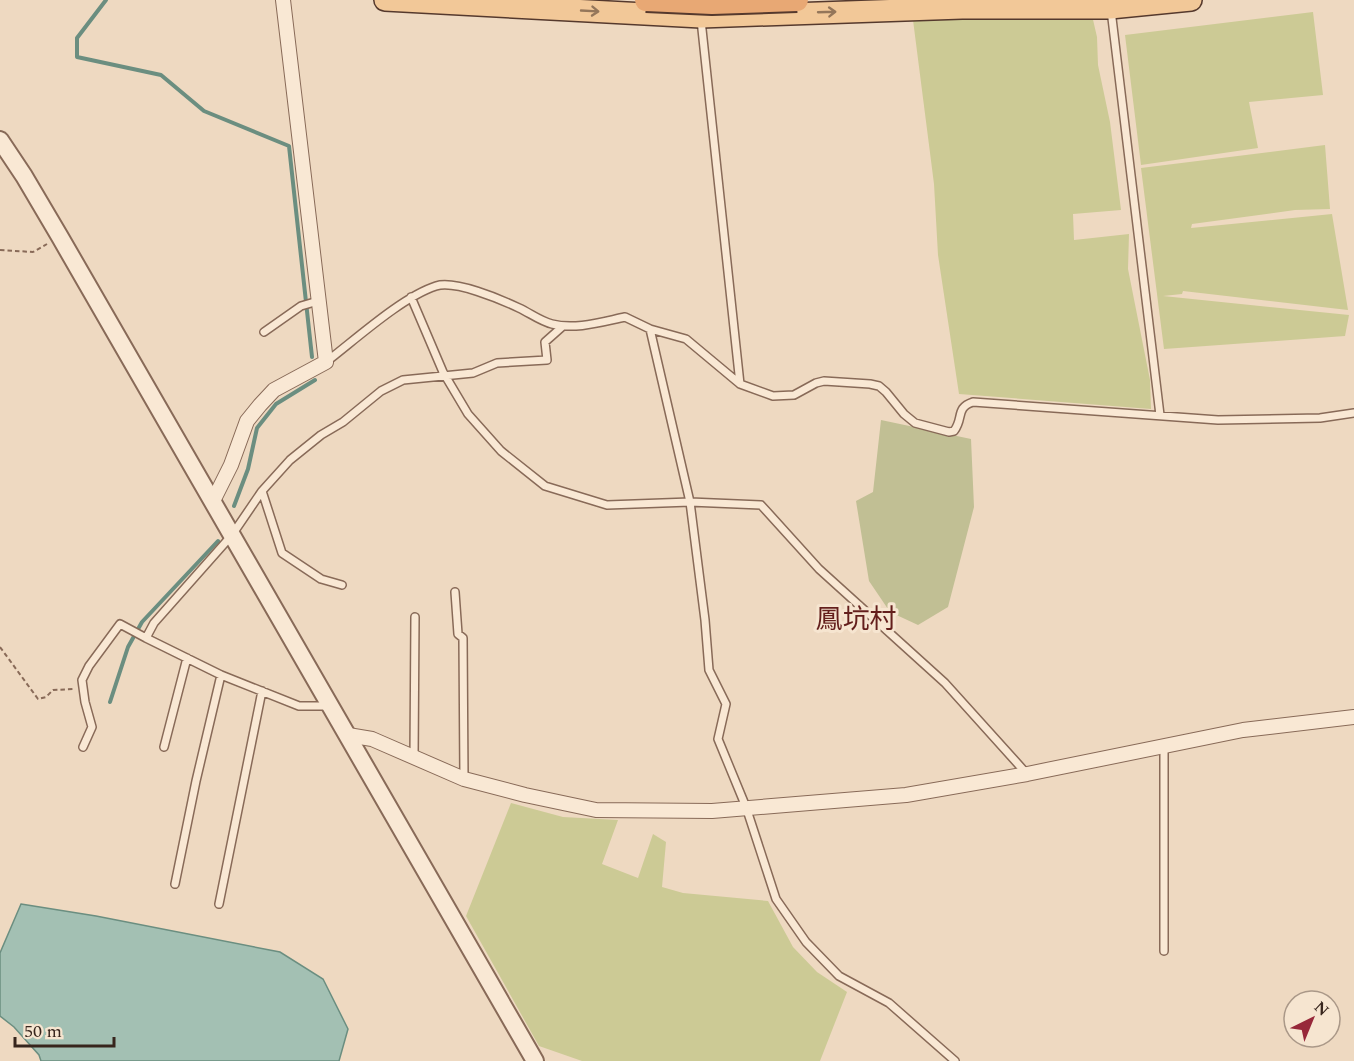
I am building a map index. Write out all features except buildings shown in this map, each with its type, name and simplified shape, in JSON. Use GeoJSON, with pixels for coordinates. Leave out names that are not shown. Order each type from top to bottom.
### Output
{"type":"FeatureCollection","features":[{"type":"Feature","properties":{"kind":"highway"},"geometry":{"type":"LineString","coordinates":[[646,0],[711,3],[797,0]]}},
{"type":"Feature","properties":{"kind":"main road"},"geometry":{"type":"LineString","coordinates":[[385,0],[699,8],[1110,8],[1191,0]]}},
{"type":"Feature","properties":{"kind":"street"},"geometry":{"type":"LineString","coordinates":[[213,501],[231,465],[247,421],[260,405],[274,390],[327,362],[284,0]]}},
{"type":"Feature","properties":{"kind":"street"},"geometry":{"type":"LineString","coordinates":[[0,140],[60,237],[535,1061]]}},
{"type":"Feature","properties":{"kind":"street"},"geometry":{"type":"LineString","coordinates":[[348,735],[372,739],[464,779],[596,810],[712,811],[906,795],[1027,774],[1243,730],[1354,717]]}},
{"type":"Feature","properties":{"kind":"lane"},"geometry":{"type":"LineString","coordinates":[[699,8],[740,384]]}},
{"type":"Feature","properties":{"kind":"lane"},"geometry":{"type":"LineString","coordinates":[[1110,8],[1160,416]]}},
{"type":"Feature","properties":{"kind":"lane"},"geometry":{"type":"LineString","coordinates":[[327,362],[411,297],[435,286],[446,284],[478,292],[518,307],[550,324],[578,326],[625,317],[650,329],[686,339],[740,384],[773,396],[794,395],[824,381],[879,386],[915,423],[949,432],[954,431],[959,424],[960,410],[963,406],[973,402],[1218,420],[1320,418],[1354,413]]}},
{"type":"Feature","properties":{"kind":"lane"},"geometry":{"type":"LineString","coordinates":[[411,297],[445,377],[468,414],[501,451],[545,486],[606,505],[690,502],[761,505],[819,569],[945,683],[1027,774]]}},
{"type":"Feature","properties":{"kind":"lane"},"geometry":{"type":"LineString","coordinates":[[264,332],[302,306],[318,301]]}},
{"type":"Feature","properties":{"kind":"lane"},"geometry":{"type":"LineString","coordinates":[[146,638],[154,623],[232,535],[262,491],[290,460],[321,435],[343,422],[381,391],[403,380],[473,373],[497,363],[547,360],[546,342],[563,326]]}},
{"type":"Feature","properties":{"kind":"lane"},"geometry":{"type":"LineString","coordinates":[[650,329],[690,502],[709,670],[726,704],[718,739],[746,807],[776,899],[806,942],[839,976],[889,1003],[955,1061]]}},
{"type":"Feature","properties":{"kind":"lane"},"geometry":{"type":"LineString","coordinates":[[262,491],[282,553],[321,579],[342,585]]}},
{"type":"Feature","properties":{"kind":"lane"},"geometry":{"type":"LineString","coordinates":[[455,592],[458,634],[463,638],[464,779]]}},
{"type":"Feature","properties":{"kind":"lane"},"geometry":{"type":"LineString","coordinates":[[414,757],[416,617]]}},
{"type":"Feature","properties":{"kind":"lane"},"geometry":{"type":"LineString","coordinates":[[83,747],[92,727],[82,681],[89,666],[120,624],[221,675],[299,706],[331,706]]}},
{"type":"Feature","properties":{"kind":"lane"},"geometry":{"type":"LineString","coordinates":[[164,747],[187,658]]}},
{"type":"Feature","properties":{"kind":"lane"},"geometry":{"type":"LineString","coordinates":[[176,884],[196,781],[221,675]]}},
{"type":"Feature","properties":{"kind":"lane"},"geometry":{"type":"LineString","coordinates":[[219,904],[262,691]]}},
{"type":"Feature","properties":{"kind":"lane"},"geometry":{"type":"LineString","coordinates":[[1164,747],[1164,951]]}},
{"type":"Feature","properties":{"kind":"path"},"geometry":{"type":"LineString","coordinates":[[0,250],[33,252],[60,237]]}},
{"type":"Feature","properties":{"kind":"path"},"geometry":{"type":"LineString","coordinates":[[0,647],[38,699],[46,697],[53,690],[83,691]]}},
{"type":"Feature","properties":{"kind":"shaded area"},"geometry":{"type":"Polygon","coordinates":[[[1091,11],[1097,37],[1098,65],[1110,122],[1121,210],[1073,214],[1074,240],[1129,234],[1128,269],[1150,380],[1151,409],[959,394],[938,255],[934,184],[913,20],[1091,11]]]}},
{"type":"Feature","properties":{"kind":"shaded area"},"geometry":{"type":"Polygon","coordinates":[[[1313,12],[1323,95],[1249,102],[1258,148],[1141,165],[1125,35],[1313,12]]]}},
{"type":"Feature","properties":{"kind":"shaded area"},"geometry":{"type":"Polygon","coordinates":[[[1325,145],[1330,209],[1295,210],[1192,224],[1191,228],[1332,214],[1348,310],[1183,291],[1182,294],[1163,296],[1349,315],[1345,336],[1164,349],[1141,168],[1325,145]]]}},
{"type":"Feature","properties":{"kind":"shaded area"},"geometry":{"type":"Polygon","coordinates":[[[881,420],[971,439],[974,507],[948,607],[918,625],[890,612],[869,581],[856,501],[873,492],[881,420]]]}},
{"type":"Feature","properties":{"kind":"shaded area"},"geometry":{"type":"Polygon","coordinates":[[[511,803],[563,817],[618,820],[602,864],[638,878],[653,834],[666,842],[662,887],[683,893],[768,901],[793,947],[817,972],[847,992],[820,1061],[582,1061],[539,1046],[466,916],[511,803]]]}},
{"type":"Feature","properties":{"kind":"shaded area"},"geometry":{"type":"Polygon","coordinates":[[[21,904],[96,916],[280,952],[323,979],[348,1029],[339,1061],[41,1061],[39,1055],[14,1027],[0,1016],[0,953],[21,904]]]}},
{"type":"Feature","properties":{"kind":"waterway"},"geometry":{"type":"LineString","coordinates":[[106,0],[77,38],[77,57],[161,75],[204,111],[289,146],[312,357]]}},
{"type":"Feature","properties":{"kind":"waterway"},"geometry":{"type":"LineString","coordinates":[[234,506],[248,469],[257,428],[276,404],[315,380]]}},
{"type":"Feature","properties":{"kind":"waterway"},"geometry":{"type":"LineString","coordinates":[[110,702],[128,647],[142,622],[218,541]]}},
{"type":"Feature","properties":{"kind":"district","name":"鳳坑村"},"geometry":{"type":"Point","coordinates":[856,620]}}]}
